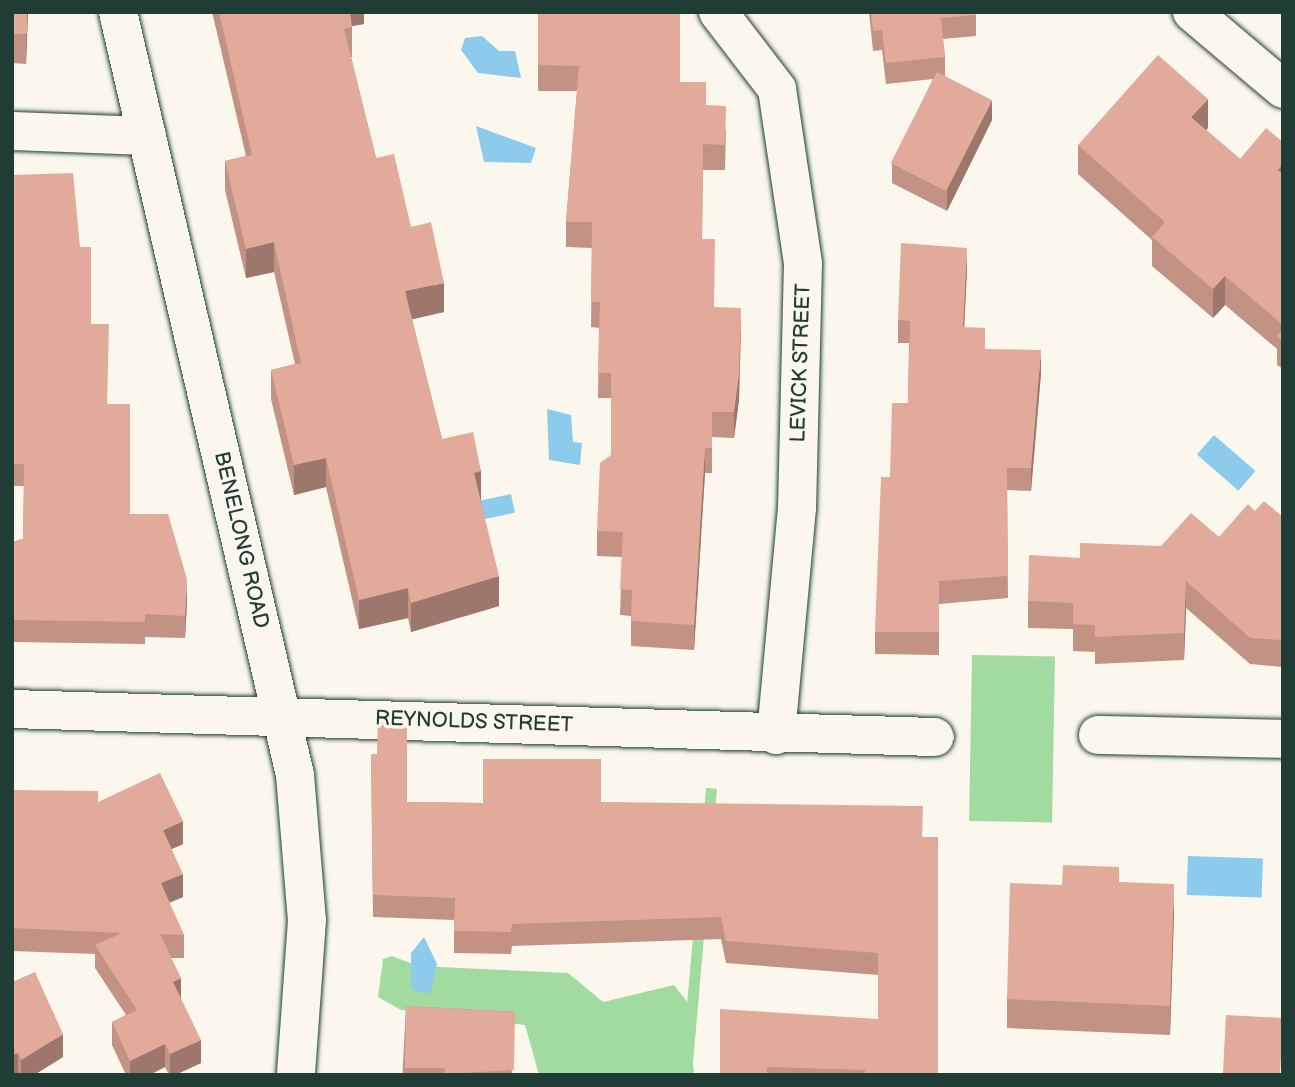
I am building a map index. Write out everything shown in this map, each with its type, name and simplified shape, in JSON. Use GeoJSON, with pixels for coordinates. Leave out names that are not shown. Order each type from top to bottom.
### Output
{"type":"FeatureCollection","features":[{"type":"Feature","properties":{"kind":"street","name":"BENELONG ROAD"},"geometry":{"type":"LineString","coordinates":[[118,12],[295,775],[307,920],[296,1075]]}},
{"type":"Feature","properties":{"kind":"street","name":"LEVICK STREET"},"geometry":{"type":"LineString","coordinates":[[718,12],[777,89],[803,263],[797,508],[776,735]]}},
{"type":"Feature","properties":{"kind":"street"},"geometry":{"type":"LineString","coordinates":[[1192,12],[1283,89]]}},
{"type":"Feature","properties":{"kind":"street"},"geometry":{"type":"LineString","coordinates":[[12,131],[146,136]]}},
{"type":"Feature","properties":{"kind":"street","name":"REYNOLDS STREET"},"geometry":{"type":"LineString","coordinates":[[12,709],[281,715],[776,735],[935,737]]}},
{"type":"Feature","properties":{"kind":"street"},"geometry":{"type":"LineString","coordinates":[[1098,735],[1283,739]]}},
{"type":"Feature","properties":{"kind":"green space"},"geometry":{"type":"Polygon","coordinates":[[[972,655],[1055,656],[1052,822],[969,821],[972,655]]]}},
{"type":"Feature","properties":{"kind":"green space"},"geometry":{"type":"Polygon","coordinates":[[[706,788],[717,789],[692,1075],[681,1074],[706,788]]]}},
{"type":"Feature","properties":{"kind":"green space"},"geometry":{"type":"Polygon","coordinates":[[[392,956],[418,966],[568,973],[603,1002],[674,985],[688,1003],[694,1075],[539,1075],[525,1025],[401,1010],[378,997],[383,959],[392,956]]]}},
{"type":"Feature","properties":{"kind":"water"},"geometry":{"type":"Polygon","coordinates":[[[482,36],[499,51],[515,51],[521,78],[478,73],[461,50],[465,38],[482,36]]]}},
{"type":"Feature","properties":{"kind":"water"},"geometry":{"type":"Polygon","coordinates":[[[476,126],[536,148],[531,163],[484,162],[476,126]]]}},
{"type":"Feature","properties":{"kind":"water"},"geometry":{"type":"Polygon","coordinates":[[[547,409],[571,415],[573,442],[582,443],[580,465],[549,460],[547,409]]]}},
{"type":"Feature","properties":{"kind":"water"},"geometry":{"type":"Polygon","coordinates":[[[1214,435],[1256,471],[1238,491],[1197,455],[1214,435]]]}},
{"type":"Feature","properties":{"kind":"water"},"geometry":{"type":"Polygon","coordinates":[[[511,494],[515,513],[469,522],[465,504],[511,494]]]}},
{"type":"Feature","properties":{"kind":"water"},"geometry":{"type":"Polygon","coordinates":[[[1188,856],[1263,859],[1262,898],[1187,895],[1188,856]]]}},
{"type":"Feature","properties":{"kind":"water"},"geometry":{"type":"Polygon","coordinates":[[[424,937],[437,964],[430,994],[413,990],[411,982],[411,953],[424,937]]]}},
{"type":"Feature","properties":{"kind":"building"},"geometry":{"type":"Polygon","coordinates":[[[12,12],[27,12],[27,34],[12,34],[12,12]]]}},
{"type":"Feature","properties":{"kind":"building"},"geometry":{"type":"Polygon","coordinates":[[[219,12],[350,12],[352,27],[344,29],[376,158],[394,154],[411,227],[431,222],[444,283],[405,291],[442,439],[473,432],[481,471],[474,473],[499,576],[411,603],[408,588],[359,600],[326,458],[294,465],[271,370],[301,363],[274,242],[246,249],[225,161],[252,155],[219,12]]]}},
{"type":"Feature","properties":{"kind":"building"},"geometry":{"type":"Polygon","coordinates":[[[538,12],[680,12],[680,82],[706,82],[706,105],[726,106],[725,145],[703,144],[702,239],[715,239],[714,307],[741,308],[739,375],[734,412],[712,412],[712,448],[705,448],[694,625],[631,621],[632,590],[620,589],[623,532],[597,531],[600,463],[611,455],[611,373],[598,373],[600,302],[591,302],[592,222],[566,222],[579,66],[538,65],[538,12]]]}},
{"type":"Feature","properties":{"kind":"building"},"geometry":{"type":"Polygon","coordinates":[[[871,12],[976,12],[976,15],[941,18],[945,57],[886,63],[882,30],[873,31],[871,12]]]}},
{"type":"Feature","properties":{"kind":"building"},"geometry":{"type":"Polygon","coordinates":[[[1158,55],[1208,99],[1191,117],[1240,159],[1266,128],[1283,142],[1283,164],[1278,170],[1283,174],[1283,325],[1225,276],[1213,289],[1152,237],[1165,222],[1078,145],[1158,55]]]}},
{"type":"Feature","properties":{"kind":"building"},"geometry":{"type":"Polygon","coordinates":[[[937,72],[992,100],[946,191],[891,163],[937,72]]]}},
{"type":"Feature","properties":{"kind":"building"},"geometry":{"type":"Polygon","coordinates":[[[73,173],[80,247],[91,247],[91,324],[109,324],[107,404],[130,404],[130,514],[168,514],[187,579],[185,616],[145,614],[145,622],[12,620],[12,542],[23,539],[24,464],[12,464],[12,175],[73,173]]]}},
{"type":"Feature","properties":{"kind":"building"},"geometry":{"type":"Polygon","coordinates":[[[901,243],[967,248],[963,327],[985,328],[985,349],[1041,350],[1031,468],[1007,468],[1008,576],[939,581],[939,632],[875,632],[881,477],[890,477],[892,403],[908,403],[910,321],[898,320],[901,243]]]}},
{"type":"Feature","properties":{"kind":"building"},"geometry":{"type":"Polygon","coordinates":[[[1283,329],[1283,341],[1277,336],[1283,329]]]}},
{"type":"Feature","properties":{"kind":"building"},"geometry":{"type":"Polygon","coordinates":[[[1264,501],[1283,517],[1283,640],[1250,638],[1186,581],[1184,633],[1095,637],[1095,625],[1073,624],[1073,603],[1028,601],[1029,555],[1080,558],[1080,543],[1161,546],[1191,513],[1219,537],[1248,504],[1255,511],[1264,501]]]}},
{"type":"Feature","properties":{"kind":"building"},"geometry":{"type":"Polygon","coordinates":[[[378,720],[407,721],[407,802],[483,803],[483,759],[601,759],[601,802],[923,806],[922,837],[938,837],[938,1075],[865,1075],[865,1070],[767,1067],[767,1075],[720,1075],[720,1009],[878,1019],[878,953],[726,941],[721,917],[512,924],[511,932],[454,931],[455,898],[373,895],[371,754],[377,754],[378,720]]]}},
{"type":"Feature","properties":{"kind":"building"},"geometry":{"type":"Polygon","coordinates":[[[160,773],[183,821],[163,830],[183,874],[161,883],[184,935],[160,934],[181,978],[173,982],[201,1040],[170,1054],[165,1044],[130,1061],[112,1022],[137,1010],[95,945],[122,933],[12,928],[12,790],[98,791],[98,802],[160,773]]]}},
{"type":"Feature","properties":{"kind":"building"},"geometry":{"type":"Polygon","coordinates":[[[1063,865],[1119,867],[1119,882],[1174,884],[1170,1006],[1007,999],[1010,883],[1062,885],[1063,865]]]}},
{"type":"Feature","properties":{"kind":"building"},"geometry":{"type":"Polygon","coordinates":[[[35,972],[63,1034],[21,1060],[18,1053],[12,1055],[12,982],[35,972]]]}},
{"type":"Feature","properties":{"kind":"building"},"geometry":{"type":"Polygon","coordinates":[[[406,1006],[515,1012],[514,1070],[445,1074],[445,1068],[405,1068],[406,1006]]]}},
{"type":"Feature","properties":{"kind":"building"},"geometry":{"type":"Polygon","coordinates":[[[1226,1015],[1283,1018],[1280,1075],[1223,1075],[1226,1015]]]}}]}
